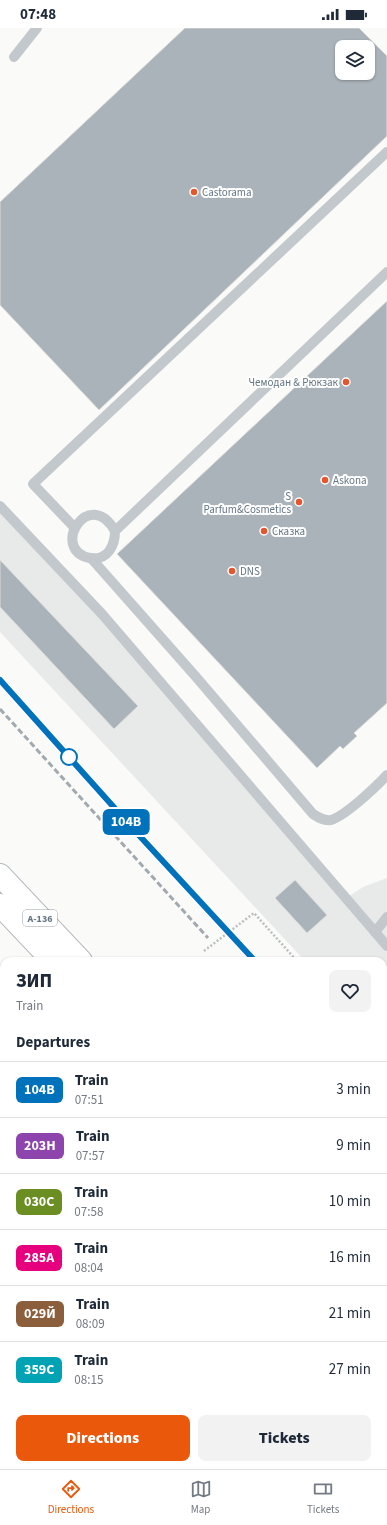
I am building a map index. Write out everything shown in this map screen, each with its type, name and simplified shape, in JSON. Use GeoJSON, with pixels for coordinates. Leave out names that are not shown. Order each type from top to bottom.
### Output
{"type":"FeatureCollection","features":[{"type":"Feature","properties":{"kind":"main road","name":"А-136"},"geometry":{"type":"LineString","coordinates":[[0,875],[77,957]]}},
{"type":"Feature","properties":{"kind":"main road","name":"А-136"},"geometry":{"type":"LineString","coordinates":[[0,905],[49,957]]}},
{"type":"Feature","properties":{"kind":"lane"},"geometry":{"type":"LineString","coordinates":[[14,57],[37,28]]}},
{"type":"Feature","properties":{"kind":"lane"},"geometry":{"type":"LineString","coordinates":[[74,527],[33,484],[387,152]]}},
{"type":"Feature","properties":{"kind":"lane"},"geometry":{"type":"LineString","coordinates":[[115,531],[387,272]]}},
{"type":"Feature","properties":{"kind":"lane"},"geometry":{"type":"LineString","coordinates":[[0,506],[102,614],[387,946]]}},
{"type":"Feature","properties":{"kind":"lane"},"geometry":{"type":"LineString","coordinates":[[90,515],[101,516],[110,522],[115,531],[115,541],[110,551],[102,557],[92,558],[82,555],[75,547],[72,537],[74,527],[81,519],[90,515]]}},
{"type":"Feature","properties":{"kind":"lane"},"geometry":{"type":"LineString","coordinates":[[92,558],[313,814],[321,819],[329,820],[339,816],[375,788],[387,775]]}},
{"type":"Feature","properties":{"kind":"lane"},"geometry":{"type":"LineString","coordinates":[[375,932],[387,917]]}},
{"type":"Feature","properties":{"kind":"path"},"geometry":{"type":"LineString","coordinates":[[204,952],[254,913],[293,957]]}},
{"type":"Feature","properties":{"kind":"shaded area"},"geometry":{"type":"Polygon","coordinates":[[[0,512],[74,586],[346,898],[363,887],[387,878],[387,957],[301,957],[0,632],[0,512]]]}},
{"type":"Feature","properties":{"kind":"building","name":"Castorama"},"geometry":{"type":"Polygon","coordinates":[[[185,28],[359,28],[371,40],[335,40],[335,80],[375,80],[375,44],[387,56],[387,136],[99,410],[0,305],[0,202],[185,28]]]}},
{"type":"Feature","properties":{"kind":"building","name":"Сказка"},"geometry":{"type":"Polygon","coordinates":[[[387,301],[387,703],[354,733],[357,736],[343,749],[340,746],[317,768],[117,554],[387,301]]]}},
{"type":"Feature","properties":{"kind":"building"},"geometry":{"type":"Polygon","coordinates":[[[0,560],[138,706],[114,729],[0,607],[0,560]]]}},
{"type":"Feature","properties":{"kind":"building"},"geometry":{"type":"Polygon","coordinates":[[[295,880],[327,915],[307,933],[275,898],[295,880]]]}},
{"type":"Feature","properties":{"kind":"railway"},"geometry":{"type":"LineString","coordinates":[[0,680],[136,832],[251,957]]}},
{"type":"Feature","properties":{"kind":"railway"},"geometry":{"type":"LineString","coordinates":[[0,709],[208,938]]}},
{"type":"Feature","properties":{"kind":"train","name":"104В"},"geometry":{"type":"LineString","coordinates":[[0,680],[136,832],[251,957]]}},
{"type":"Feature","properties":{"kind":"place","name":"Castorama"},"geometry":{"type":"Point","coordinates":[194,192]}},
{"type":"Feature","properties":{"kind":"place","name":"Чемодан & Рюкзак"},"geometry":{"type":"Point","coordinates":[346,382]}},
{"type":"Feature","properties":{"kind":"place","name":"Askona"},"geometry":{"type":"Point","coordinates":[325,480]}},
{"type":"Feature","properties":{"kind":"place","name":"S Parfum&Cosmetics"},"geometry":{"type":"Point","coordinates":[299,502]}},
{"type":"Feature","properties":{"kind":"place","name":"Сказка"},"geometry":{"type":"Point","coordinates":[264,531]}},
{"type":"Feature","properties":{"kind":"place","name":"DNS"},"geometry":{"type":"Point","coordinates":[232,571]}}]}
